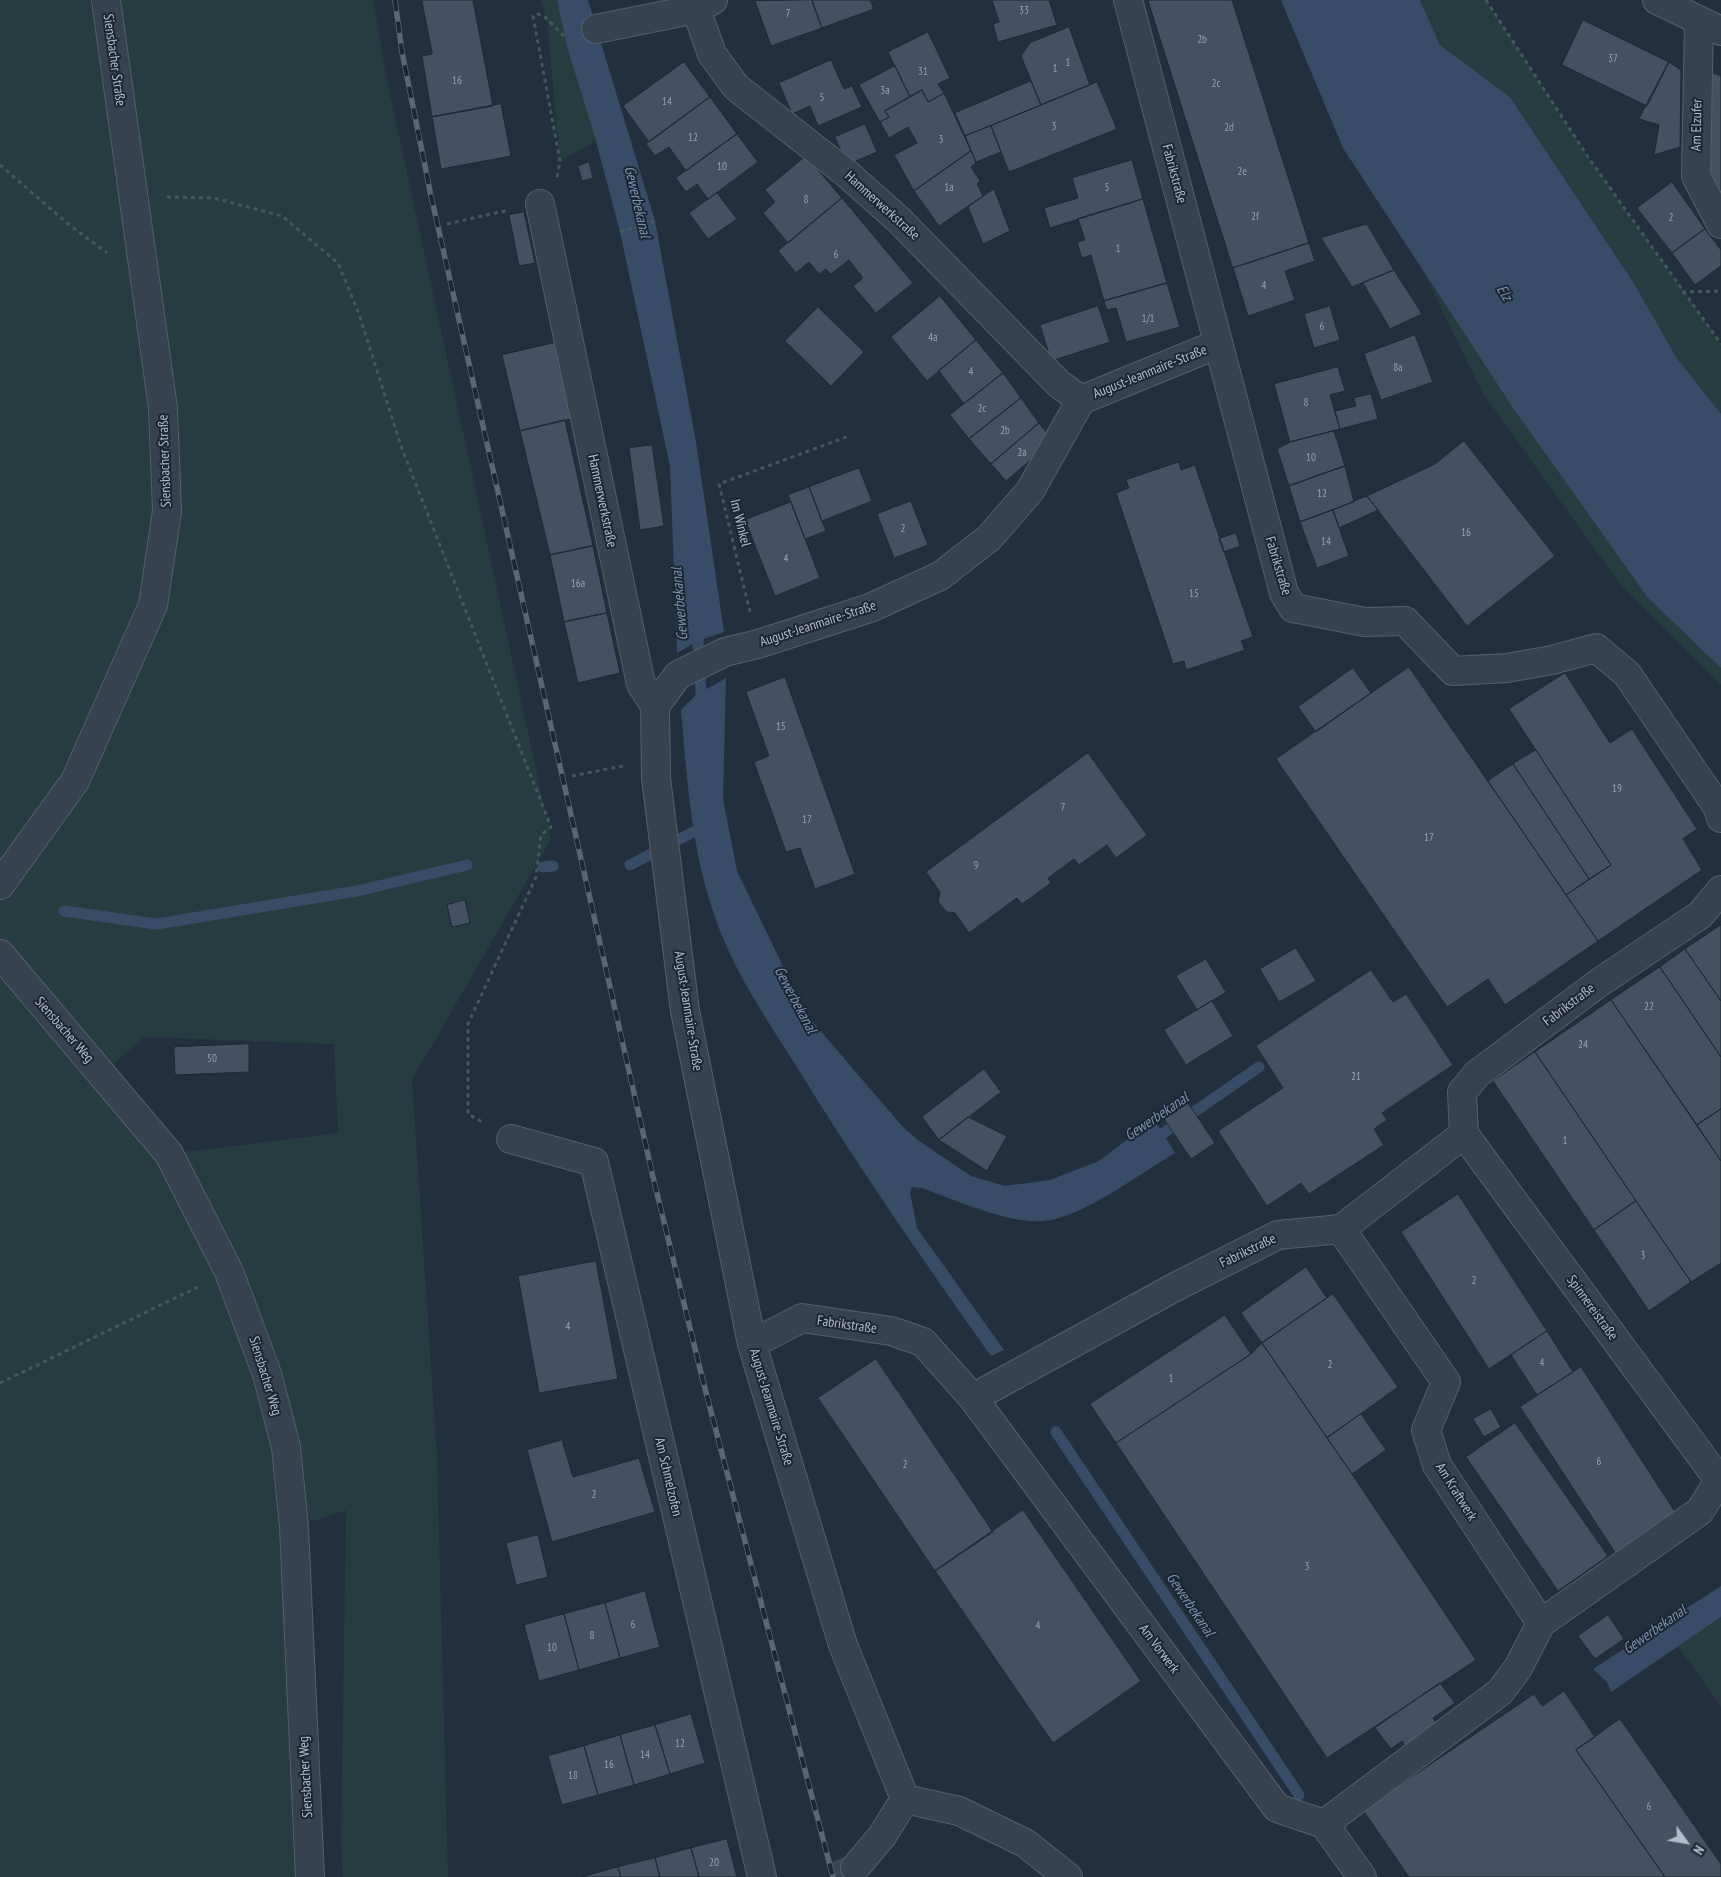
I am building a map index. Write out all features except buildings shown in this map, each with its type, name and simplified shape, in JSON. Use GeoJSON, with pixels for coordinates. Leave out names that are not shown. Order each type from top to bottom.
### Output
{"type":"FeatureCollection","features":[{"type":"Feature","properties":{"kind":"street","name":"Siensbacher Straße"},"geometry":{"type":"LineString","coordinates":[[0,886],[74,781],[153,605],[168,511],[163,408],[106,0]]}},
{"type":"Feature","properties":{"kind":"street","name":"Fabrikstraße"},"geometry":{"type":"LineString","coordinates":[[1128,0],[1284,593],[1293,608],[1365,622],[1405,621],[1453,670],[1507,668],[1552,660],[1596,648],[1627,674],[1716,806],[1721,818]]}},
{"type":"Feature","properties":{"kind":"street"},"geometry":{"type":"LineString","coordinates":[[1657,0],[1710,26]]}},
{"type":"Feature","properties":{"kind":"street","name":"Hammerwerkstraße"},"geometry":{"type":"LineString","coordinates":[[596,29],[705,4],[712,54],[736,87],[846,173],[899,220],[1059,384],[1081,400]]}},
{"type":"Feature","properties":{"kind":"street","name":"Am Elzufer"},"geometry":{"type":"LineString","coordinates":[[1710,26],[1696,176],[1721,224]]}},
{"type":"Feature","properties":{"kind":"street","name":"Hammerwerkstraße"},"geometry":{"type":"LineString","coordinates":[[540,204],[641,684],[655,706]]}},
{"type":"Feature","properties":{"kind":"street","name":"August-Jeanmaire-Straße"},"geometry":{"type":"LineString","coordinates":[[905,1800],[842,1645],[752,1344],[686,1012],[656,778],[655,706],[678,675],[725,652],[758,644],[870,608],[940,576],[989,538],[1030,491],[1081,400],[1218,344]]}},
{"type":"Feature","properties":{"kind":"street","name":"Fabrikstraße"},"geometry":{"type":"LineString","coordinates":[[1464,1134],[1462,1092],[1476,1074],[1600,982],[1700,915],[1721,890]]}},
{"type":"Feature","properties":{"kind":"street","name":"Siensbacher Weg"},"geometry":{"type":"LineString","coordinates":[[0,954],[169,1154],[229,1272],[267,1374],[286,1447],[294,1527],[310,1877]]}},
{"type":"Feature","properties":{"kind":"street"},"geometry":{"type":"LineString","coordinates":[[1342,1229],[1464,1134]]}},
{"type":"Feature","properties":{"kind":"street","name":"Spinnereistraße"},"geometry":{"type":"LineString","coordinates":[[1464,1134],[1720,1480]]}},
{"type":"Feature","properties":{"kind":"street","name":"Am Schmelzofen"},"geometry":{"type":"LineString","coordinates":[[510,1138],[594,1162],[762,1877]]}},
{"type":"Feature","properties":{"kind":"street","name":"Fabrikstraße"},"geometry":{"type":"LineString","coordinates":[[752,1344],[802,1318],[892,1331],[923,1342],[974,1398],[1177,1286],[1278,1235],[1342,1229]]}},
{"type":"Feature","properties":{"kind":"street","name":"Am Kraftwerk"},"geometry":{"type":"LineString","coordinates":[[1342,1229],[1446,1382],[1426,1430],[1437,1465],[1541,1623]]}},
{"type":"Feature","properties":{"kind":"street","name":"Am Vorwerk"},"geometry":{"type":"LineString","coordinates":[[974,1398],[1277,1808],[1324,1824]]}},
{"type":"Feature","properties":{"kind":"street"},"geometry":{"type":"LineString","coordinates":[[1362,1877],[1324,1824],[1500,1692],[1518,1668],[1541,1623],[1700,1511],[1720,1480]]}},
{"type":"Feature","properties":{"kind":"street"},"geometry":{"type":"LineString","coordinates":[[854,1868],[882,1836],[905,1800],[959,1811],[1025,1843],[1068,1877]]}},
{"type":"Feature","properties":{"kind":"path"},"geometry":{"type":"LineString","coordinates":[[1486,0],[1588,157],[1682,292],[1721,344]]}},
{"type":"Feature","properties":{"kind":"path"},"geometry":{"type":"LineString","coordinates":[[447,224],[540,204],[558,175],[560,161],[533,16],[538,14],[544,16],[562,36]]}},
{"type":"Feature","properties":{"kind":"path"},"geometry":{"type":"LineString","coordinates":[[0,165],[67,223],[144,280]]}},
{"type":"Feature","properties":{"kind":"path"},"geometry":{"type":"LineString","coordinates":[[134,196],[214,198],[282,216],[338,263],[359,314],[402,449],[551,826],[541,835],[536,877],[468,1024],[468,1114],[510,1138]]}},
{"type":"Feature","properties":{"kind":"path"},"geometry":{"type":"LineString","coordinates":[[620,232],[654,221]]}},
{"type":"Feature","properties":{"kind":"path"},"geometry":{"type":"LineString","coordinates":[[1682,292],[1721,291]]}},
{"type":"Feature","properties":{"kind":"path","name":"Im Winkel"},"geometry":{"type":"LineString","coordinates":[[758,644],[719,484],[849,436]]}},
{"type":"Feature","properties":{"kind":"path"},"geometry":{"type":"LineString","coordinates":[[572,776],[632,765]]}},
{"type":"Feature","properties":{"kind":"path"},"geometry":{"type":"LineString","coordinates":[[0,1383],[229,1272]]}},
{"type":"Feature","properties":{"kind":"green space"},"geometry":{"type":"Polygon","coordinates":[[[0,0],[373,0],[387,80],[551,839],[412,1080],[437,1457],[448,1877],[343,1877],[341,1841],[346,1510],[294,1527],[310,1877],[0,1877],[0,0]],[[144,1037],[102,1074],[169,1154],[338,1133],[334,1044],[144,1037]]]}},
{"type":"Feature","properties":{"kind":"green space"},"geometry":{"type":"Polygon","coordinates":[[[541,0],[557,0],[567,47],[596,141],[560,161],[547,21],[541,0]]]}},
{"type":"Feature","properties":{"kind":"green space"},"geometry":{"type":"Polygon","coordinates":[[[1420,0],[1486,0],[1588,157],[1721,344],[1721,414],[1676,357],[1635,285],[1510,97],[1440,45],[1420,0]]]}},
{"type":"Feature","properties":{"kind":"green space"},"geometry":{"type":"Polygon","coordinates":[[[1423,271],[1515,411],[1648,598],[1721,668],[1721,685],[1619,583],[1482,392],[1423,271]]]}},
{"type":"Feature","properties":{"kind":"green space"},"geometry":{"type":"Polygon","coordinates":[[[1721,1617],[1721,1707],[1678,1646],[1721,1617]]]}},
{"type":"Feature","properties":{"kind":"water"},"geometry":{"type":"Polygon","coordinates":[[[557,0],[588,0],[655,221],[696,442],[724,632],[698,641],[677,653],[670,466],[620,232],[596,141],[567,47],[557,0]]]}},
{"type":"Feature","properties":{"kind":"water","name":"Elz"},"geometry":{"type":"Polygon","coordinates":[[[1281,0],[1420,0],[1440,45],[1510,97],[1635,285],[1676,357],[1721,414],[1721,668],[1648,598],[1515,411],[1343,148],[1281,0]]]}},
{"type":"Feature","properties":{"kind":"water"},"geometry":{"type":"Polygon","coordinates":[[[726,678],[723,799],[737,871],[806,1014],[902,1126],[919,1141],[971,1176],[1005,1186],[1050,1180],[1099,1161],[1154,1119],[1175,1153],[1093,1203],[1059,1218],[1044,1221],[1015,1219],[999,1215],[922,1188],[912,1187],[910,1193],[917,1228],[1004,1350],[991,1356],[890,1212],[818,1101],[749,990],[720,932],[706,886],[695,837],[681,710],[696,695],[726,678]]]}},
{"type":"Feature","properties":{"kind":"water"},"geometry":{"type":"Polygon","coordinates":[[[1721,1586],[1721,1617],[1611,1692],[1607,1682],[1593,1669],[1721,1586]]]}},
{"type":"Feature","properties":{"kind":"waterway","name":"Gewerbekanal"},"geometry":{"type":"LineString","coordinates":[[697,626],[702,707]]}},
{"type":"Feature","properties":{"kind":"waterway"},"geometry":{"type":"LineString","coordinates":[[630,865],[693,832],[707,829]]}},
{"type":"Feature","properties":{"kind":"waterway"},"geometry":{"type":"LineString","coordinates":[[64,911],[156,924],[357,891],[467,865]]}},
{"type":"Feature","properties":{"kind":"waterway"},"geometry":{"type":"LineString","coordinates":[[543,867],[553,866]]}},
{"type":"Feature","properties":{"kind":"waterway","name":"Gewerbekanal"},"geometry":{"type":"LineString","coordinates":[[1152,1141],[1259,1067]]}},
{"type":"Feature","properties":{"kind":"waterway","name":"Gewerbekanal"},"geometry":{"type":"LineString","coordinates":[[1056,1432],[1299,1795]]}},
{"type":"Feature","properties":{"kind":"tunnel"},"geometry":{"type":"LineString","coordinates":[[832,1877],[855,1868]]}},
{"type":"Feature","properties":{"kind":"railway"},"geometry":{"type":"LineString","coordinates":[[395,0],[402,52],[431,196],[653,1177],[703,1381],[833,1877]]}}]}
